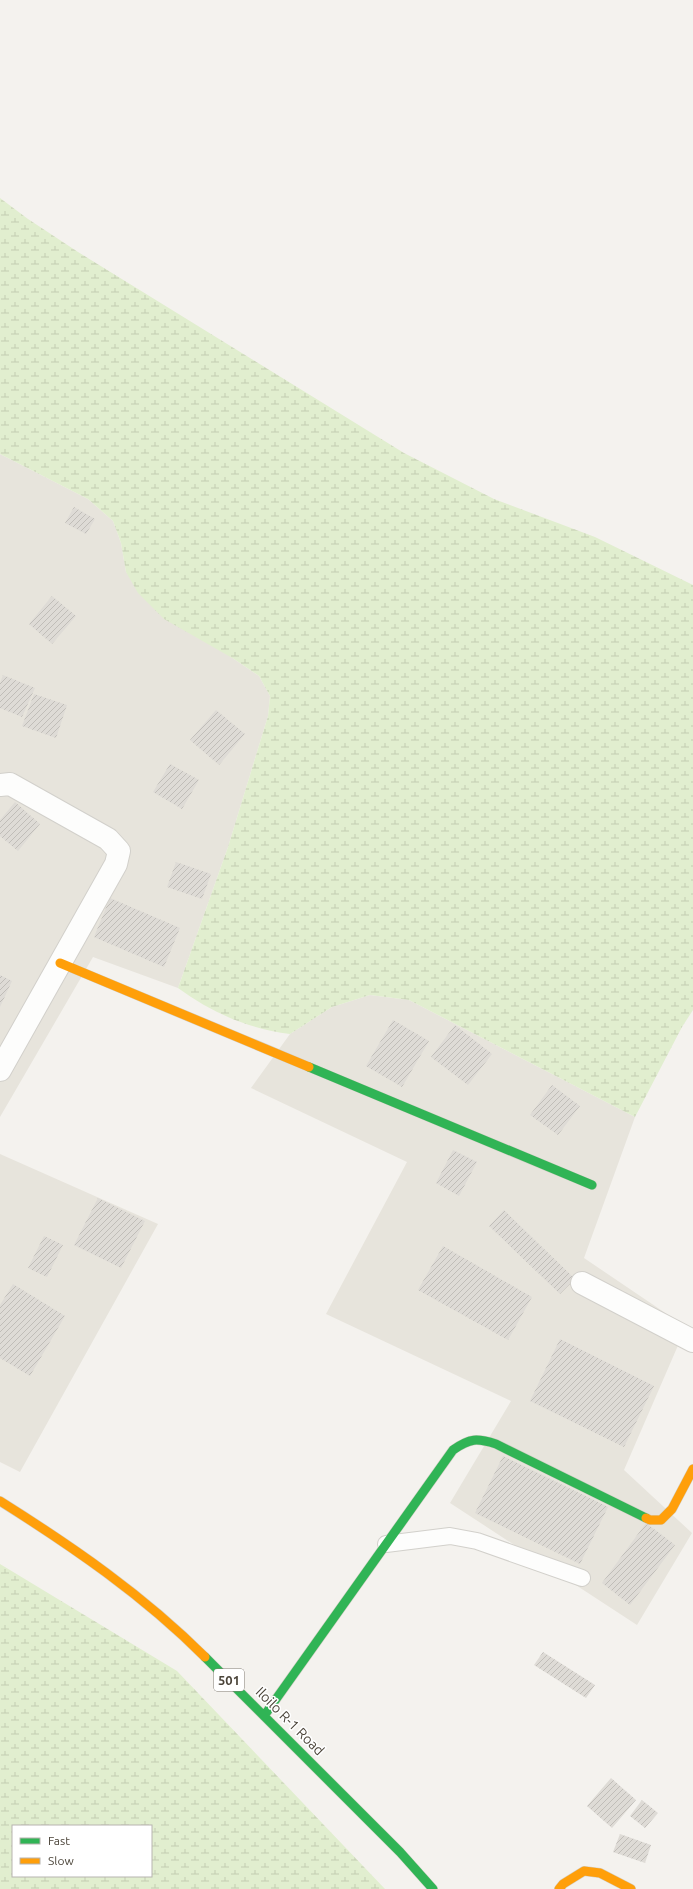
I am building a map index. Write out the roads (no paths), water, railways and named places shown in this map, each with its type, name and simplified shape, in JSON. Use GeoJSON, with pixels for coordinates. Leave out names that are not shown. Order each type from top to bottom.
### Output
{"type":"FeatureCollection","features":[{"type":"Feature","properties":{"kind":"street"},"geometry":{"type":"LineString","coordinates":[[0,785],[10,784],[108,839],[119,851],[116,864],[0,1070]]}},
{"type":"Feature","properties":{"kind":"street"},"geometry":{"type":"LineString","coordinates":[[60,963],[592,1185]]}},
{"type":"Feature","properties":{"kind":"street"},"geometry":{"type":"LineString","coordinates":[[582,1283],[693,1341]]}},
{"type":"Feature","properties":{"kind":"street"},"geometry":{"type":"LineString","coordinates":[[264,1716],[453,1450],[464,1441],[475,1438],[496,1444],[650,1520],[661,1520],[672,1509],[693,1469]]}},
{"type":"Feature","properties":{"kind":"street","name":"Iloilo R-1 Road"},"geometry":{"type":"LineString","coordinates":[[0,1502],[61,1539],[127,1587],[187,1639],[400,1852],[433,1889]]}},
{"type":"Feature","properties":{"kind":"street"},"geometry":{"type":"LineString","coordinates":[[559,1889],[563,1884],[584,1871],[600,1873],[631,1889]]}},
{"type":"Feature","properties":{"kind":"lane"},"geometry":{"type":"LineString","coordinates":[[386,1544],[450,1536],[470,1540],[582,1578]]}}]}
